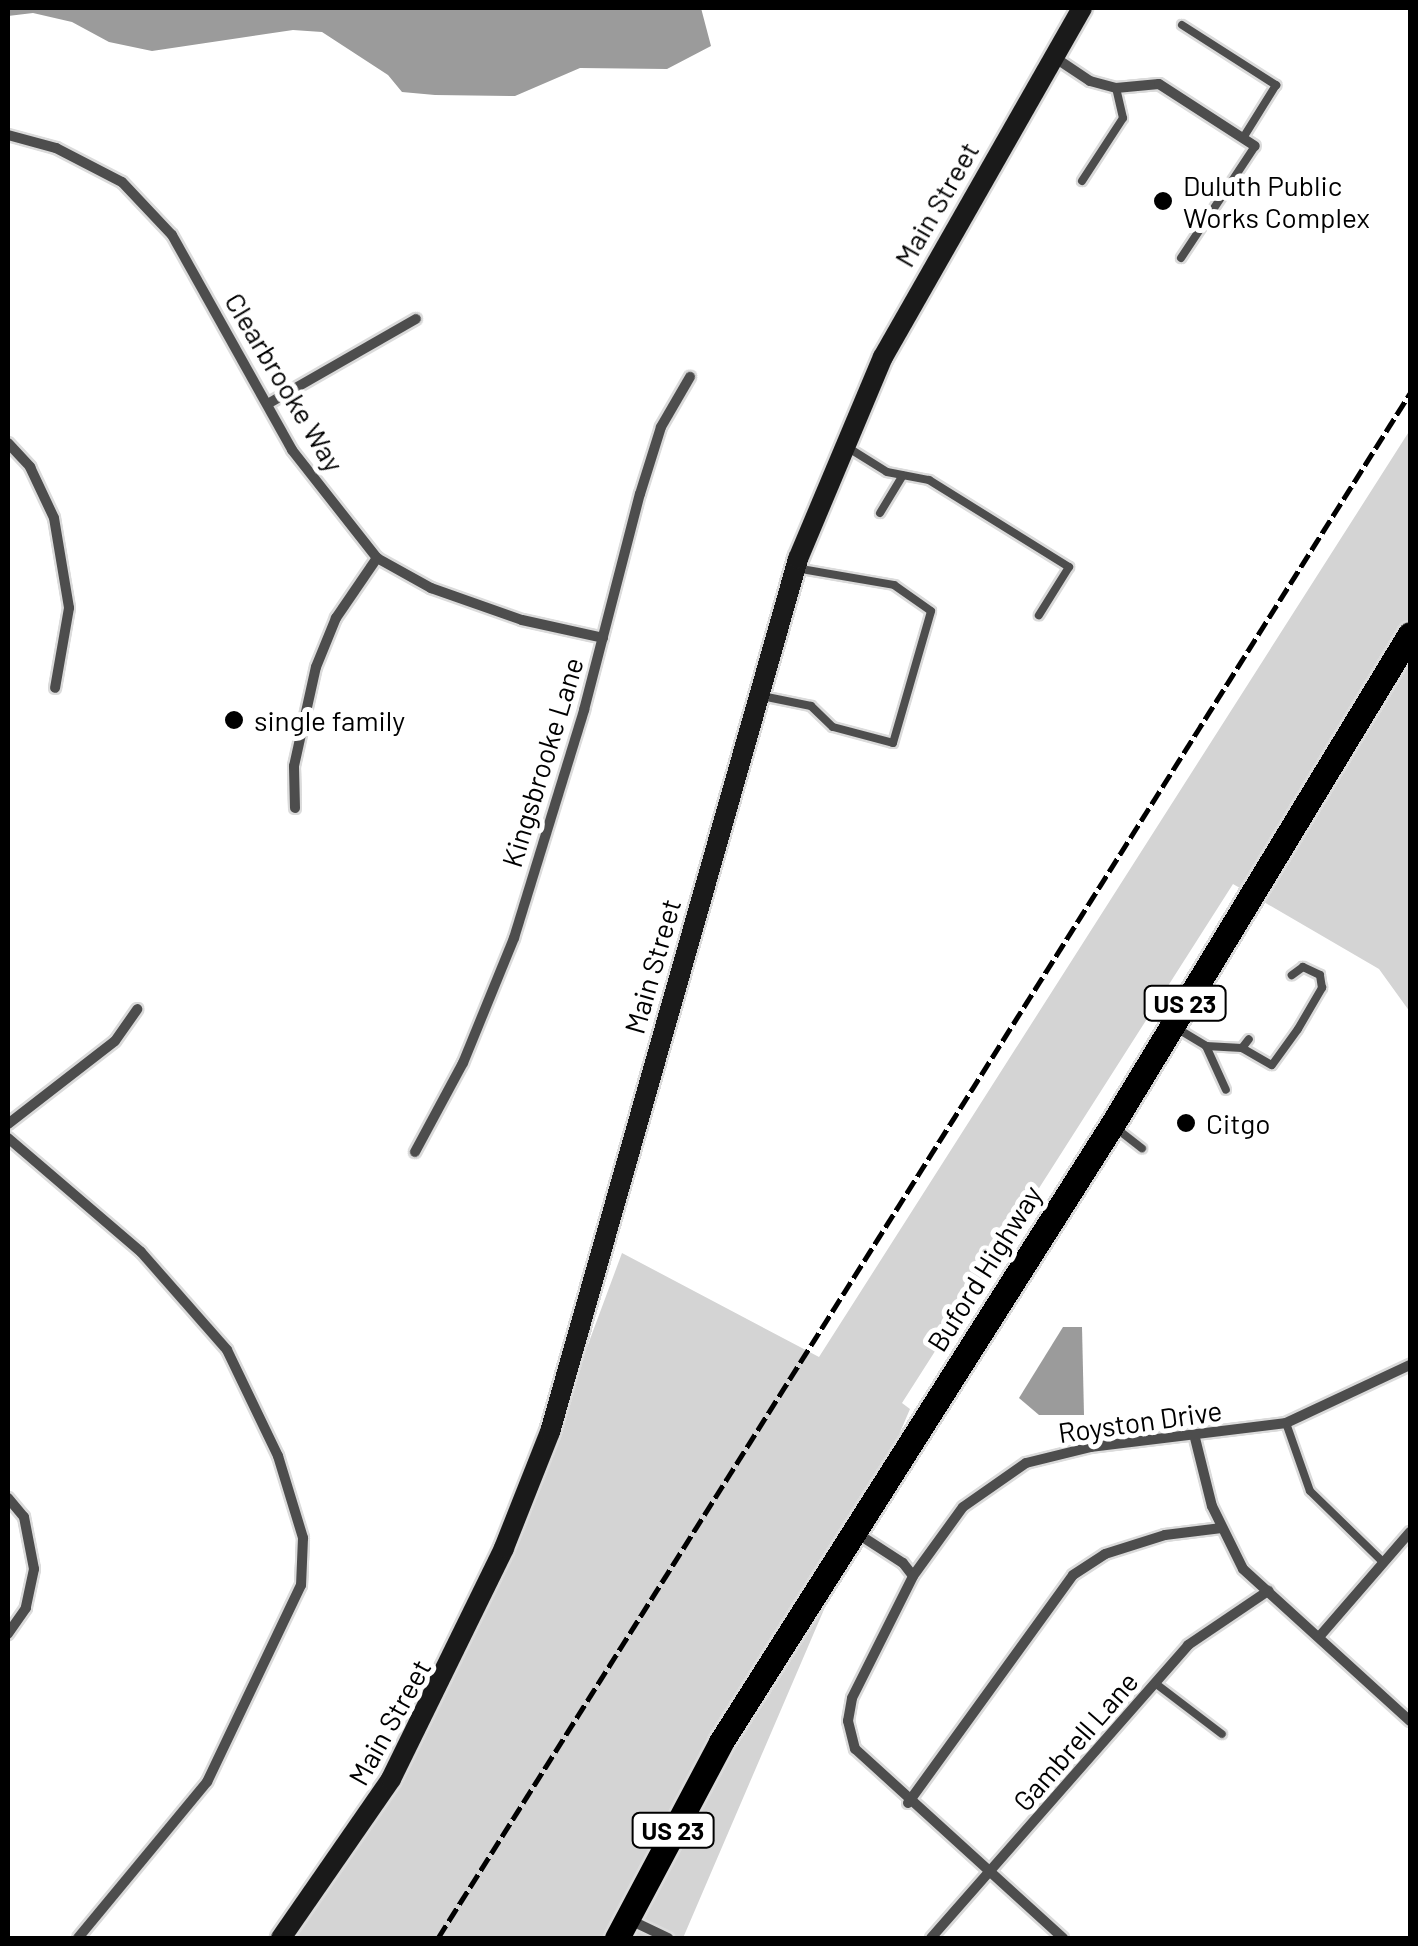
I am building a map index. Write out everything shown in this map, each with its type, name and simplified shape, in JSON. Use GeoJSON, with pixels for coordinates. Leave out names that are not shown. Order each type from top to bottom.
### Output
{"type":"FeatureCollection","features":[{"type":"Feature","properties":{"kind":"main road","name":"Buford Highway"},"geometry":{"type":"LineString","coordinates":[[621,1928],[720,1742],[1112,1125],[1410,634]]}},
{"type":"Feature","properties":{"kind":"street","name":"Main Street"},"geometry":{"type":"LineString","coordinates":[[281,1938],[342,1858],[450,1670],[550,1432],[796,568],[842,444],[919,288],[1082,8]]}},
{"type":"Feature","properties":{"kind":"street"},"geometry":{"type":"LineString","coordinates":[[1054,58],[1090,81],[1116,88],[1159,84],[1255,146]]}},
{"type":"Feature","properties":{"kind":"street","name":"Clearbrooke Way"},"geometry":{"type":"LineString","coordinates":[[8,135],[56,148],[122,182],[172,235],[271,402],[292,450],[377,558],[486,607],[603,638]]}},
{"type":"Feature","properties":{"kind":"street"},"geometry":{"type":"LineString","coordinates":[[271,402],[416,319]]}},
{"type":"Feature","properties":{"kind":"street","name":"Kingsbrooke Lane"},"geometry":{"type":"LineString","coordinates":[[414,1152],[463,1063],[514,938],[661,427],[690,377]]}},
{"type":"Feature","properties":{"kind":"street"},"geometry":{"type":"LineString","coordinates":[[8,443],[30,467],[54,518],[69,608],[55,688]]}},
{"type":"Feature","properties":{"kind":"street"},"geometry":{"type":"LineString","coordinates":[[295,808],[294,766],[316,667],[336,618],[377,558]]}},
{"type":"Feature","properties":{"kind":"street"},"geometry":{"type":"LineString","coordinates":[[8,1124],[115,1041],[137,1009]]}},
{"type":"Feature","properties":{"kind":"street"},"geometry":{"type":"LineString","coordinates":[[8,1138],[141,1252],[227,1350],[278,1456],[304,1538],[301,1585],[207,1782],[78,1938]]}},
{"type":"Feature","properties":{"kind":"street","name":"Royston Drive"},"geometry":{"type":"LineString","coordinates":[[1062,1938],[863,1762],[848,1721],[852,1698],[912,1576],[963,1507],[1026,1463],[1091,1447],[1195,1438],[1286,1423],[1410,1365]]}},
{"type":"Feature","properties":{"kind":"street"},"geometry":{"type":"LineString","coordinates":[[1195,1438],[1222,1528],[1242,1569],[1410,1721]]}},
{"type":"Feature","properties":{"kind":"street"},"geometry":{"type":"LineString","coordinates":[[8,1498],[24,1517],[34,1569],[26,1608],[8,1634]]}},
{"type":"Feature","properties":{"kind":"street"},"geometry":{"type":"LineString","coordinates":[[908,1802],[1074,1575],[1105,1554],[1165,1535],[1222,1528]]}},
{"type":"Feature","properties":{"kind":"street"},"geometry":{"type":"LineString","coordinates":[[854,1531],[903,1562],[912,1576]]}},
{"type":"Feature","properties":{"kind":"street"},"geometry":{"type":"LineString","coordinates":[[1319,1637],[1410,1532]]}},
{"type":"Feature","properties":{"kind":"street","name":"Gambrell Lane"},"geometry":{"type":"LineString","coordinates":[[931,1938],[1202,1633],[1268,1591]]}},
{"type":"Feature","properties":{"kind":"street"},"geometry":{"type":"LineString","coordinates":[[621,1928],[668,1938]]}},
{"type":"Feature","properties":{"kind":"lane"},"geometry":{"type":"LineString","coordinates":[[1182,25],[1276,84],[1243,138]]}},
{"type":"Feature","properties":{"kind":"lane"},"geometry":{"type":"LineString","coordinates":[[1082,181],[1123,118],[1116,88]]}},
{"type":"Feature","properties":{"kind":"lane"},"geometry":{"type":"LineString","coordinates":[[1181,258],[1255,146]]}},
{"type":"Feature","properties":{"kind":"lane"},"geometry":{"type":"LineString","coordinates":[[842,444],[904,475],[929,480],[1069,567],[1039,615]]}},
{"type":"Feature","properties":{"kind":"lane"},"geometry":{"type":"LineString","coordinates":[[880,514],[904,475]]}},
{"type":"Feature","properties":{"kind":"lane"},"geometry":{"type":"LineString","coordinates":[[759,696],[810,706],[833,728],[893,743],[930,611],[894,584],[796,568]]}},
{"type":"Feature","properties":{"kind":"lane"},"geometry":{"type":"LineString","coordinates":[[1173,1026],[1206,1046],[1242,1048],[1272,1064],[1322,988],[1320,976],[1302,967],[1292,975]]}},
{"type":"Feature","properties":{"kind":"lane"},"geometry":{"type":"LineString","coordinates":[[1242,1048],[1248,1039]]}},
{"type":"Feature","properties":{"kind":"lane"},"geometry":{"type":"LineString","coordinates":[[1206,1046],[1226,1090]]}},
{"type":"Feature","properties":{"kind":"lane"},"geometry":{"type":"LineString","coordinates":[[1112,1125],[1142,1148]]}},
{"type":"Feature","properties":{"kind":"lane"},"geometry":{"type":"LineString","coordinates":[[1286,1423],[1317,1500],[1384,1562]]}},
{"type":"Feature","properties":{"kind":"lane"},"geometry":{"type":"LineString","coordinates":[[1155,1683],[1222,1734]]}},
{"type":"Feature","properties":{"kind":"shaded area"},"geometry":{"type":"Polygon","coordinates":[[[8,8],[701,8],[711,46],[667,69],[580,68],[515,96],[435,95],[402,92],[388,75],[322,32],[293,30],[152,51],[109,42],[72,22],[33,13],[8,16],[8,8]]]}},
{"type":"Feature","properties":{"kind":"shaded area"},"geometry":{"type":"Polygon","coordinates":[[[1410,430],[1410,1012],[1379,969],[1233,884],[902,1403],[910,1409],[683,1938],[286,1938],[358,1845],[459,1647],[547,1455],[622,1253],[819,1357],[1410,430]]]}},
{"type":"Feature","properties":{"kind":"shaded area"},"geometry":{"type":"Polygon","coordinates":[[[1063,1327],[1082,1327],[1084,1415],[1039,1415],[1019,1398],[1063,1327]]]}},
{"type":"Feature","properties":{"kind":"railway"},"geometry":{"type":"LineString","coordinates":[[438,1938],[1410,393]]}},
{"type":"Feature","properties":{"kind":"place","name":"Duluth Public Works Complex"},"geometry":{"type":"Point","coordinates":[1163,201]}},
{"type":"Feature","properties":{"kind":"place","name":"single family"},"geometry":{"type":"Point","coordinates":[234,720]}},
{"type":"Feature","properties":{"kind":"place","name":"Citgo"},"geometry":{"type":"Point","coordinates":[1186,1123]}}]}
